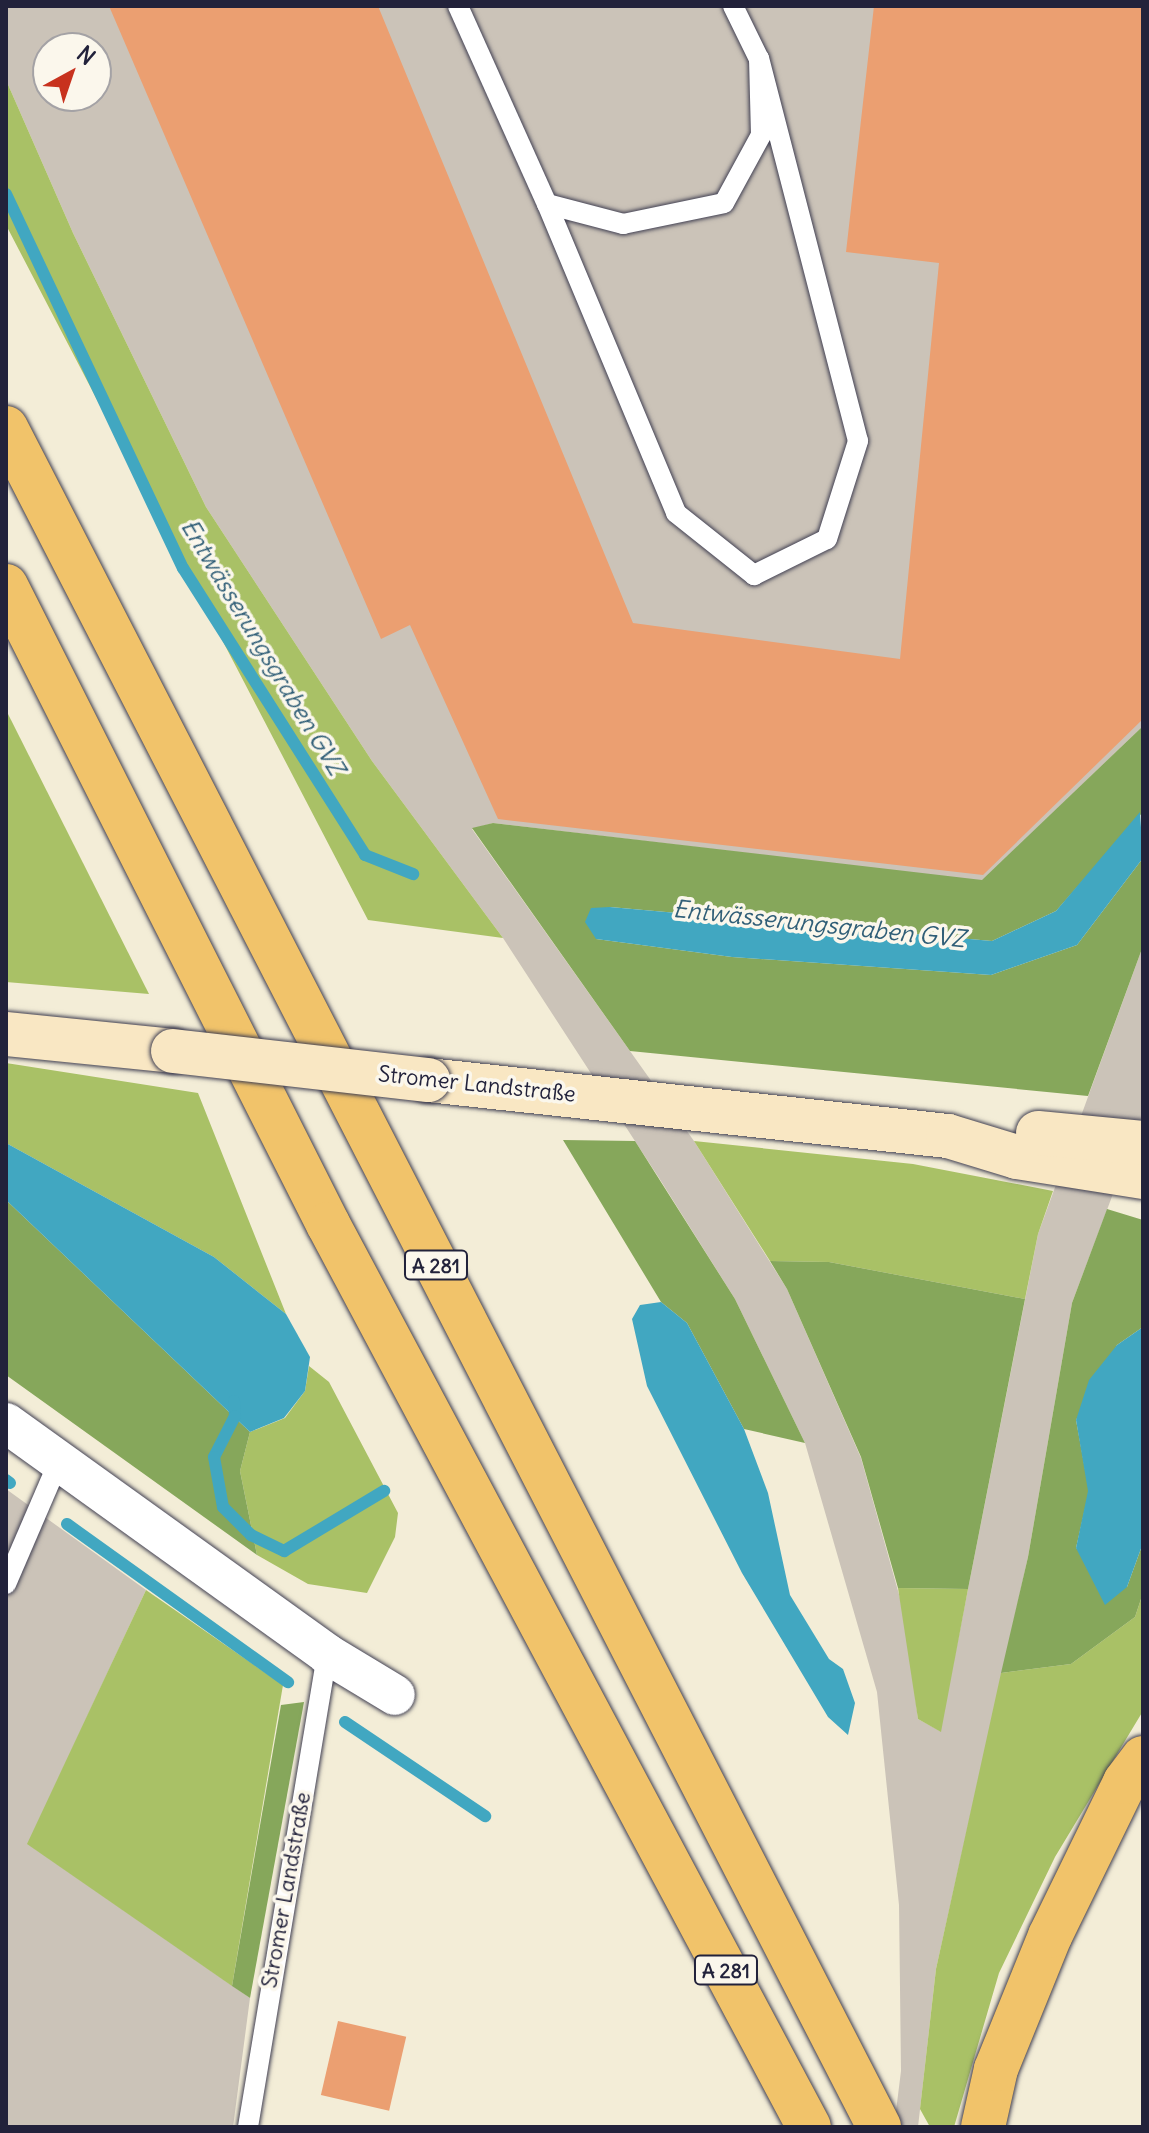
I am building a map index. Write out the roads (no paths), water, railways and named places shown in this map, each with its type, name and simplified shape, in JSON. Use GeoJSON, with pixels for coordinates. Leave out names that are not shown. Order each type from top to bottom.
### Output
{"type":"FeatureCollection","features":[{"type":"Feature","properties":{"kind":"highway","name":"A 281"},"geometry":{"type":"LineString","coordinates":[[6,428],[872,2114]]}},
{"type":"Feature","properties":{"kind":"highway","name":"A 281"},"geometry":{"type":"LineString","coordinates":[[6,586],[328,1224],[809,2127]]}},
{"type":"Feature","properties":{"kind":"highway"},"geometry":{"type":"LineString","coordinates":[[983,2127],[996,2069],[1050,1936],[1125,1782],[1143,1758]]}},
{"type":"Feature","properties":{"kind":"main road","name":"Stromer Landstraße"},"geometry":{"type":"LineString","coordinates":[[6,1034],[1020,1144],[1143,1143]]}},
{"type":"Feature","properties":{"kind":"main road","name":"Stromer Landstraße"},"geometry":{"type":"LineString","coordinates":[[1020,1144],[1143,1177]]}},
{"type":"Feature","properties":{"kind":"street"},"geometry":{"type":"LineString","coordinates":[[6,1423],[327,1654],[395,1695]]}},
{"type":"Feature","properties":{"kind":"lane"},"geometry":{"type":"LineString","coordinates":[[458,6],[547,204],[676,513],[754,575],[827,539],[858,441],[759,59],[733,6]]}},
{"type":"Feature","properties":{"kind":"lane"},"geometry":{"type":"LineString","coordinates":[[547,204],[623,224],[724,203],[761,135],[759,59]]}},
{"type":"Feature","properties":{"kind":"lane"},"geometry":{"type":"LineString","coordinates":[[6,1584],[59,1461]]}},
{"type":"Feature","properties":{"kind":"lane","name":"Stromer Landstraße"},"geometry":{"type":"LineString","coordinates":[[248,2127],[327,1654]]}},
{"type":"Feature","properties":{"kind":"water"},"geometry":{"type":"Polygon","coordinates":[[[1140,812],[1143,858],[1077,945],[991,975],[732,957],[596,939],[585,922],[591,908],[610,907],[992,941],[1056,911],[1140,812]]]}},
{"type":"Feature","properties":{"kind":"water"},"geometry":{"type":"Polygon","coordinates":[[[6,1143],[214,1257],[286,1314],[310,1357],[305,1391],[284,1418],[250,1432],[6,1200],[6,1143]]]}},
{"type":"Feature","properties":{"kind":"water"},"geometry":{"type":"Polygon","coordinates":[[[661,1302],[687,1323],[744,1429],[768,1493],[790,1595],[829,1659],[843,1669],[855,1703],[848,1735],[828,1717],[742,1573],[647,1386],[632,1319],[640,1305],[661,1302]]]}},
{"type":"Feature","properties":{"kind":"water"},"geometry":{"type":"Polygon","coordinates":[[[1143,1327],[1143,1543],[1127,1587],[1105,1605],[1076,1548],[1088,1491],[1076,1420],[1089,1380],[1117,1345],[1143,1327]]]}},
{"type":"Feature","properties":{"kind":"waterway","name":"Entwässerungsgraben GVZ"},"geometry":{"type":"LineString","coordinates":[[6,194],[183,568],[365,855],[413,874]]}},
{"type":"Feature","properties":{"kind":"waterway"},"geometry":{"type":"LineString","coordinates":[[234,1401],[235,1416],[214,1457],[223,1507],[251,1535],[284,1551],[384,1491]]}},
{"type":"Feature","properties":{"kind":"waterway"},"geometry":{"type":"LineString","coordinates":[[6,1480],[10,1483]]}},
{"type":"Feature","properties":{"kind":"waterway"},"geometry":{"type":"LineString","coordinates":[[67,1524],[288,1682]]}},
{"type":"Feature","properties":{"kind":"waterway"},"geometry":{"type":"LineString","coordinates":[[345,1722],[485,1816]]}}]}
